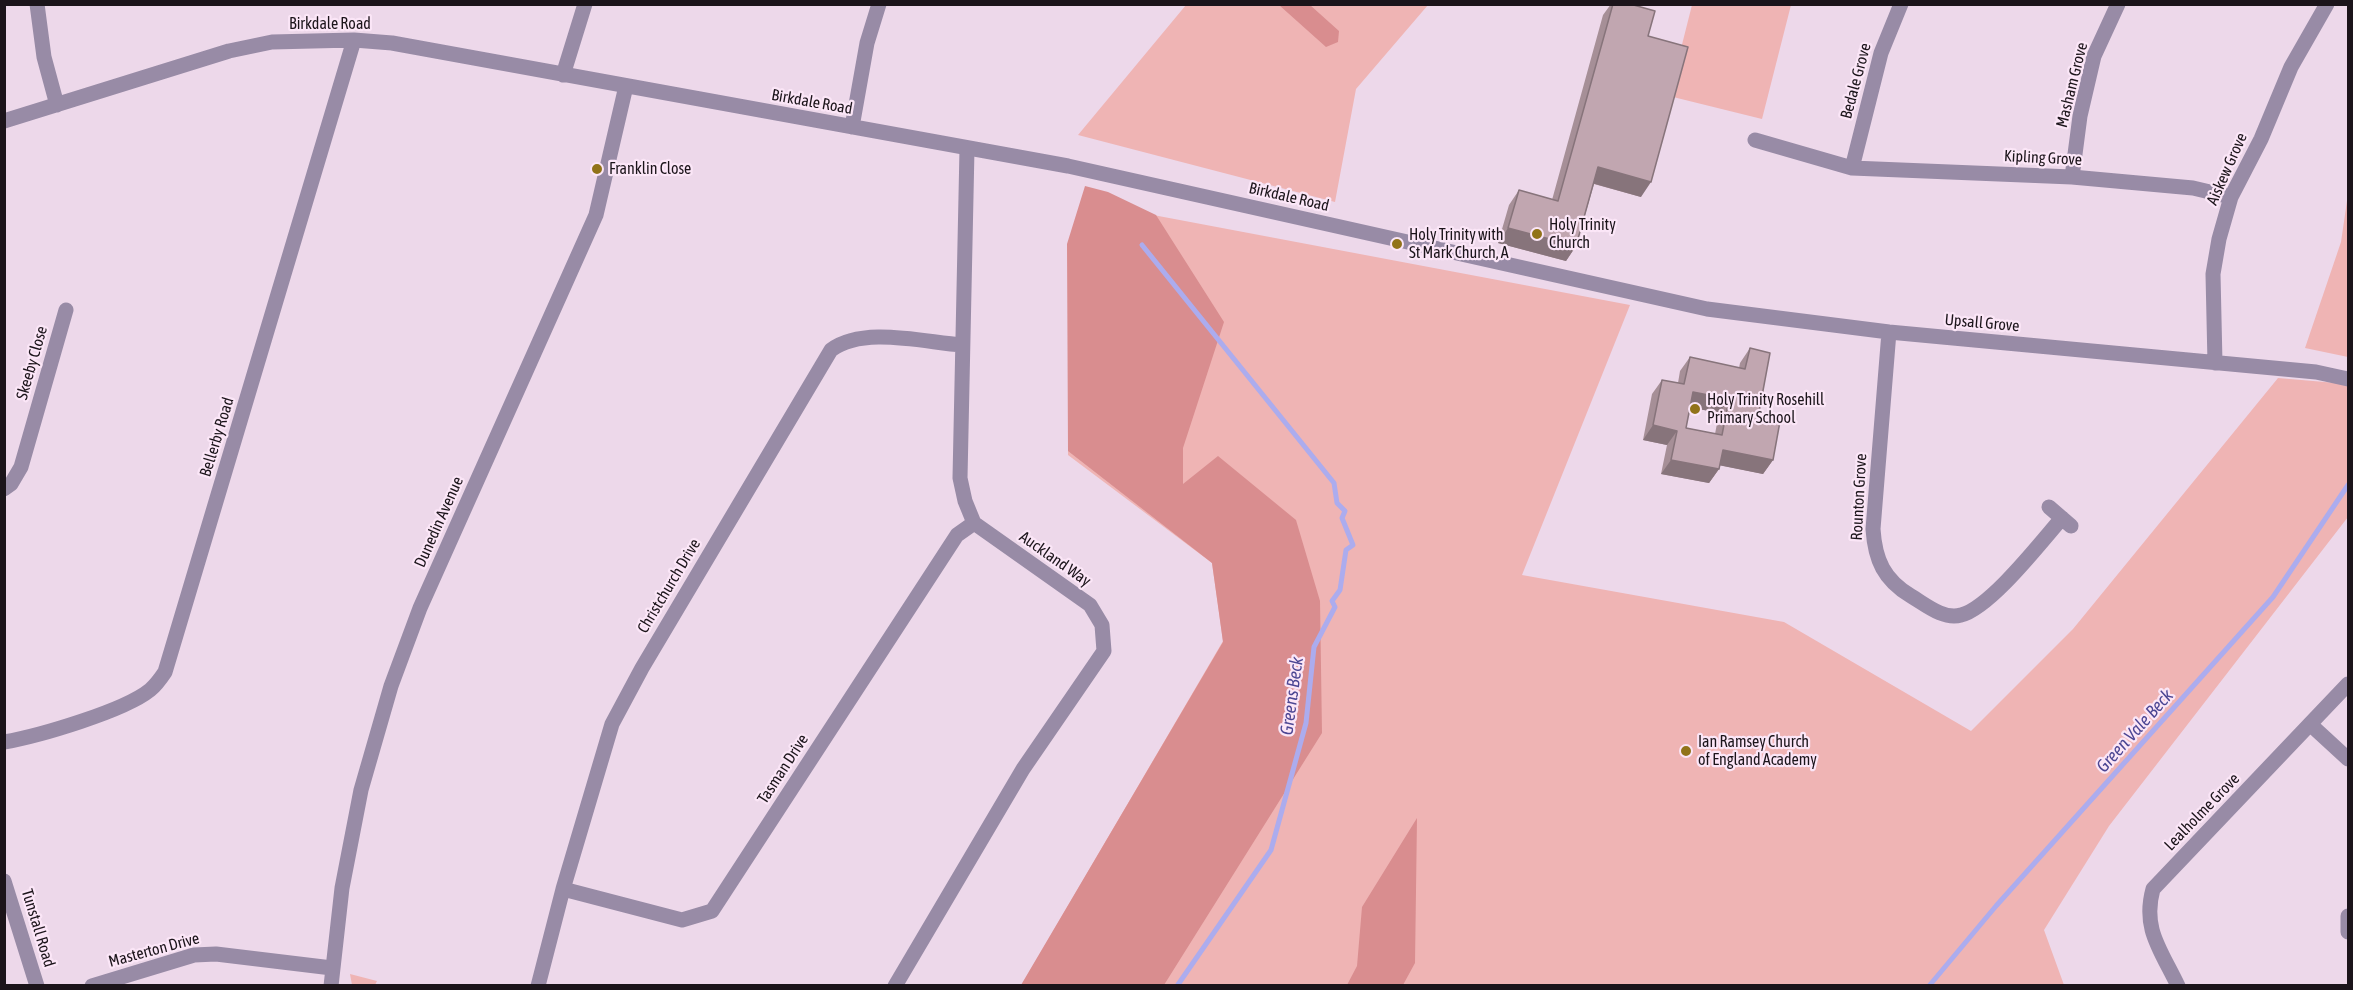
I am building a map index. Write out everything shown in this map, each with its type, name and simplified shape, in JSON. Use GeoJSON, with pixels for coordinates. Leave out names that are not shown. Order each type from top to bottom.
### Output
{"type":"FeatureCollection","features":[{"type":"Feature","properties":{"kind":"street"},"geometry":{"type":"LineString","coordinates":[[37,4],[44,57],[57,105]]}},
{"type":"Feature","properties":{"kind":"street"},"geometry":{"type":"LineString","coordinates":[[563,75],[585,4]]}},
{"type":"Feature","properties":{"kind":"street"},"geometry":{"type":"LineString","coordinates":[[852,128],[867,43],[879,4]]}},
{"type":"Feature","properties":{"kind":"street","name":"Bedale Grove"},"geometry":{"type":"LineString","coordinates":[[1851,168],[1881,53],[1901,4]]}},
{"type":"Feature","properties":{"kind":"street","name":"Masham Grove"},"geometry":{"type":"LineString","coordinates":[[2072,177],[2080,116],[2094,56],[2118,4]]}},
{"type":"Feature","properties":{"kind":"street","name":"Aiskew Grove"},"geometry":{"type":"LineString","coordinates":[[2215,363],[2213,274],[2219,239],[2231,197],[2261,139],[2291,67],[2327,4]]}},
{"type":"Feature","properties":{"kind":"street","name":"Birkdale Road"},"geometry":{"type":"LineString","coordinates":[[4,120],[229,51],[272,42],[354,40],[392,43],[1068,166],[1614,289]]}},
{"type":"Feature","properties":{"kind":"street","name":"Bellerby Road"},"geometry":{"type":"LineString","coordinates":[[4,742],[39,736],[129,702],[151,690],[165,672],[354,40]]}},
{"type":"Feature","properties":{"kind":"street","name":"Dunedin Avenue"},"geometry":{"type":"LineString","coordinates":[[331,986],[342,888],[361,790],[391,686],[420,608],[596,215],[626,86]]}},
{"type":"Feature","properties":{"kind":"street","name":"Kipling Grove"},"geometry":{"type":"LineString","coordinates":[[1755,140],[1851,168],[2072,177],[2193,188],[2231,197]]}},
{"type":"Feature","properties":{"kind":"street"},"geometry":{"type":"LineString","coordinates":[[967,149],[960,478],[965,501],[974,523]]}},
{"type":"Feature","properties":{"kind":"street","name":"Upsall Grove"},"geometry":{"type":"LineString","coordinates":[[1614,289],[1707,309],[1889,332],[2316,372],[2349,379]]}},
{"type":"Feature","properties":{"kind":"street","name":"Skeeby Close"},"geometry":{"type":"LineString","coordinates":[[4,489],[11,484],[21,467],[66,310]]}},
{"type":"Feature","properties":{"kind":"street","name":"Rounton Grove"},"geometry":{"type":"LineString","coordinates":[[1889,332],[1873,528],[1875,551],[1883,572],[1897,587],[1941,614],[1960,616],[1984,603],[2067,522],[2049,507]]}},
{"type":"Feature","properties":{"kind":"street","name":"Christchurch Drive"},"geometry":{"type":"LineString","coordinates":[[538,986],[563,889],[612,724],[642,668],[831,351],[852,338],[865,336],[962,345]]}},
{"type":"Feature","properties":{"kind":"street","name":"Tasman Drive"},"geometry":{"type":"LineString","coordinates":[[563,889],[682,921],[712,911],[957,534],[974,523]]}},
{"type":"Feature","properties":{"kind":"street","name":"Auckland Way"},"geometry":{"type":"LineString","coordinates":[[895,986],[1023,769],[1104,651],[1102,625],[1090,606],[974,523]]}},
{"type":"Feature","properties":{"kind":"street","name":"Lealholme Grove"},"geometry":{"type":"LineString","coordinates":[[2178,986],[2149,927],[2148,907],[2153,889],[2349,684]]}},
{"type":"Feature","properties":{"kind":"street"},"geometry":{"type":"LineString","coordinates":[[2311,725],[2349,759]]}},
{"type":"Feature","properties":{"kind":"street","name":"Tunstall Road"},"geometry":{"type":"LineString","coordinates":[[4,881],[37,986]]}},
{"type":"Feature","properties":{"kind":"street"},"geometry":{"type":"LineString","coordinates":[[2349,916],[2349,932]]}},
{"type":"Feature","properties":{"kind":"street","name":"Masterton Drive"},"geometry":{"type":"LineString","coordinates":[[92,986],[194,955],[216,954],[332,968]]}},
{"type":"Feature","properties":{"kind":"shaded area"},"geometry":{"type":"Polygon","coordinates":[[[1186,5],[1428,5],[1356,89],[1335,202],[1078,135],[1186,5]]]}},
{"type":"Feature","properties":{"kind":"shaded area"},"geometry":{"type":"Polygon","coordinates":[[[1279,5],[1310,5],[1339,31],[1338,42],[1326,47],[1279,5]]]}},
{"type":"Feature","properties":{"kind":"shaded area"},"geometry":{"type":"Polygon","coordinates":[[[1692,5],[1791,5],[1762,119],[1669,96],[1692,5]]]}},
{"type":"Feature","properties":{"kind":"shaded area"},"geometry":{"type":"Polygon","coordinates":[[[1085,186],[1108,192],[1156,215],[1224,322],[1183,448],[1183,484],[1218,456],[1296,520],[1320,601],[1322,733],[1164,985],[1021,985],[1223,642],[1212,563],[1068,451],[1067,244],[1085,186]]]}},
{"type":"Feature","properties":{"kind":"shaded area"},"geometry":{"type":"Polygon","coordinates":[[[2348,194],[2348,357],[2305,348],[2341,242],[2348,194]]]}},
{"type":"Feature","properties":{"kind":"shaded area"},"geometry":{"type":"Polygon","coordinates":[[[1132,211],[1630,305],[1522,575],[1784,622],[1971,731],[2073,629],[2278,378],[2348,384],[2348,517],[2109,826],[2044,930],[2064,985],[1021,986],[1223,641],[1212,563],[1068,455],[1068,270],[1132,211]]]}},
{"type":"Feature","properties":{"kind":"shaded area"},"geometry":{"type":"Polygon","coordinates":[[[1417,818],[1415,963],[1403,985],[1347,985],[1357,966],[1362,907],[1417,818]]]}},
{"type":"Feature","properties":{"kind":"shaded area"},"geometry":{"type":"Polygon","coordinates":[[[350,974],[377,981],[375,985],[352,985],[350,974]]]}},
{"type":"Feature","properties":{"kind":"building"},"geometry":{"type":"Polygon","coordinates":[[[1613,4],[1630,4],[1655,11],[1648,36],[1688,47],[1651,182],[1598,167],[1576,246],[1508,228],[1519,190],[1558,201],[1613,4]]]}},
{"type":"Feature","properties":{"kind":"building"},"geometry":{"type":"Polygon","coordinates":[[[1750,348],[1770,353],[1759,412],[1781,416],[1773,460],[1723,450],[1719,469],[1671,460],[1677,431],[1653,425],[1662,380],[1684,384],[1690,357],[1745,369],[1750,348]],[[1693,392],[1686,428],[1722,435],[1729,399],[1693,392]]]}},
{"type":"Feature","properties":{"kind":"waterway","name":"Greens Beck"},"geometry":{"type":"LineString","coordinates":[[1142,245],[1334,483],[1337,503],[1345,511],[1342,518],[1353,545],[1346,550],[1340,590],[1332,601],[1335,607],[1314,647],[1306,723],[1271,850],[1177,986]]}},
{"type":"Feature","properties":{"kind":"waterway","name":"Green Vale Beck"},"geometry":{"type":"LineString","coordinates":[[1929,986],[1996,906],[2273,597],[2348,485]]}},
{"type":"Feature","properties":{"kind":"place","name":"Franklin Close"},"geometry":{"type":"Point","coordinates":[597,169]}},
{"type":"Feature","properties":{"kind":"place","name":"Holy Trinity Church"},"geometry":{"type":"Point","coordinates":[1537,234]}},
{"type":"Feature","properties":{"kind":"place","name":"Holy Trinity with St Mark Church, A"},"geometry":{"type":"Point","coordinates":[1397,244]}},
{"type":"Feature","properties":{"kind":"place","name":"Holy Trinity Rosehill Primary School"},"geometry":{"type":"Point","coordinates":[1695,409]}},
{"type":"Feature","properties":{"kind":"place","name":"Ian Ramsey Church of England Academy"},"geometry":{"type":"Point","coordinates":[1686,751]}}]}
